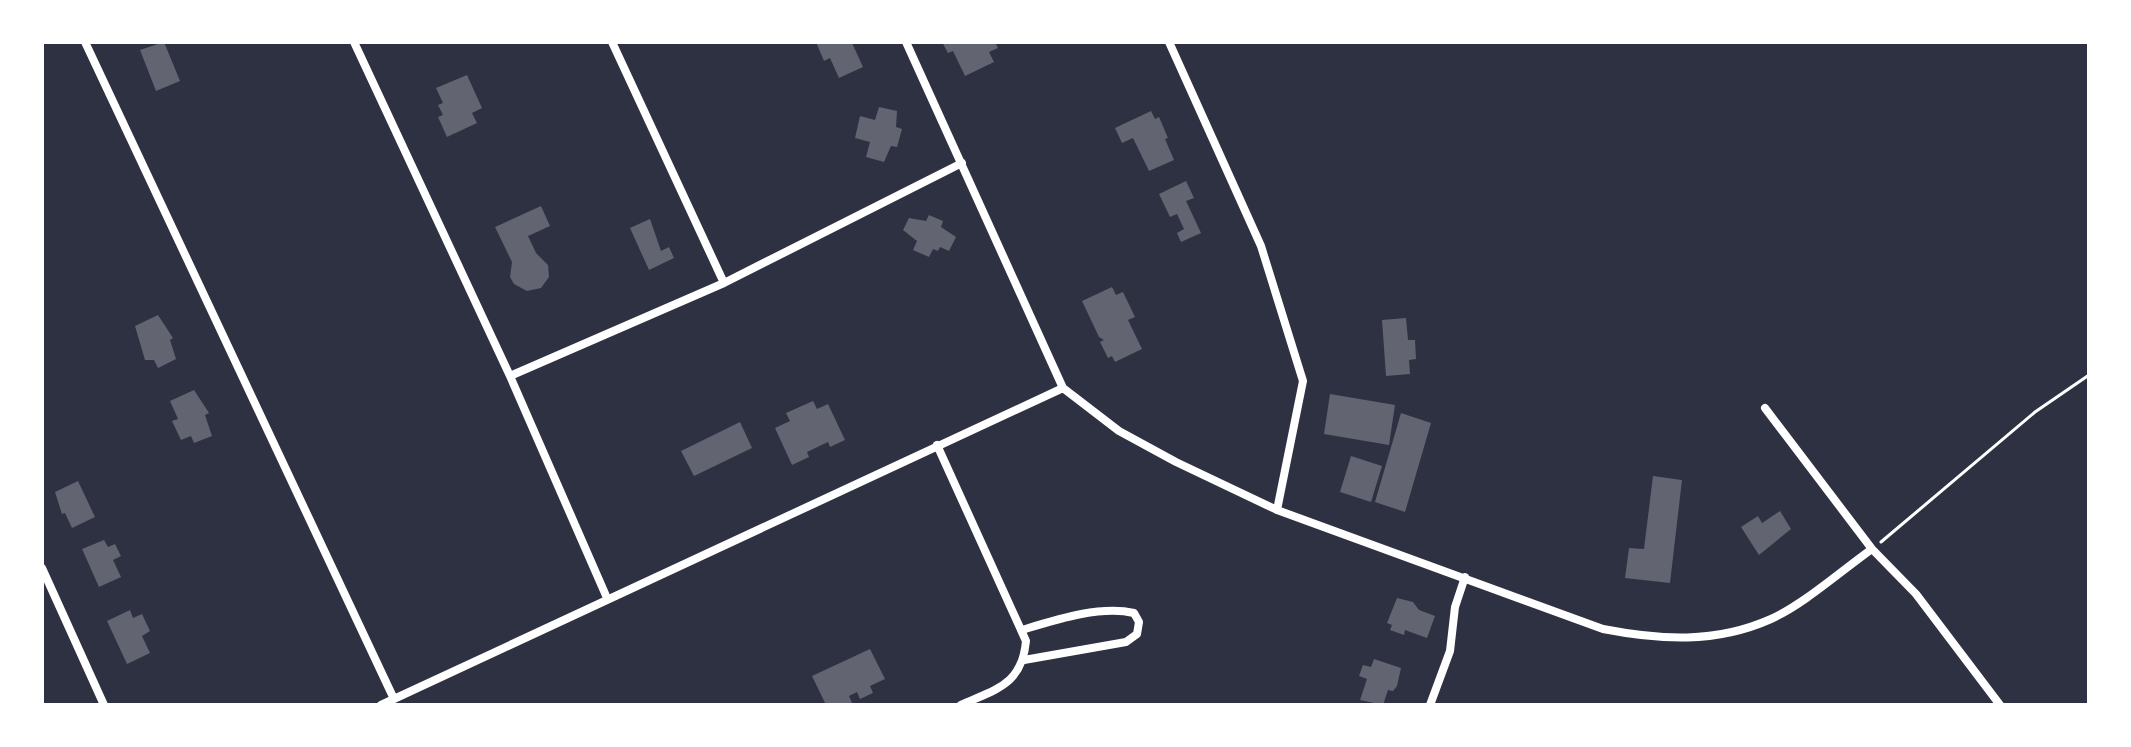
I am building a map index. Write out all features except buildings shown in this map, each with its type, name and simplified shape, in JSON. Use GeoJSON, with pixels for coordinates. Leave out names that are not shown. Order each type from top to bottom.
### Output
{"type":"FeatureCollection","features":[{"type":"Feature","properties":{"kind":"street"},"geometry":{"type":"LineString","coordinates":[[85,42],[394,699]]}},
{"type":"Feature","properties":{"kind":"street"},"geometry":{"type":"LineString","coordinates":[[354,42],[510,376],[607,598]]}},
{"type":"Feature","properties":{"kind":"street"},"geometry":{"type":"LineString","coordinates":[[612,42],[724,283]]}},
{"type":"Feature","properties":{"kind":"street"},"geometry":{"type":"LineString","coordinates":[[906,42],[1063,388],[1119,431],[1176,462],[1277,510],[1603,629],[1654,639],[1711,638],[1772,619],[1872,549]]}},
{"type":"Feature","properties":{"kind":"street"},"geometry":{"type":"LineString","coordinates":[[1169,42],[1261,246],[1303,381],[1277,510]]}},
{"type":"Feature","properties":{"kind":"street"},"geometry":{"type":"LineString","coordinates":[[510,376],[724,283],[962,163]]}},
{"type":"Feature","properties":{"kind":"street"},"geometry":{"type":"LineString","coordinates":[[381,705],[1063,388]]}},
{"type":"Feature","properties":{"kind":"street"},"geometry":{"type":"LineString","coordinates":[[1765,408],[1872,549],[1916,594],[2000,705]]}},
{"type":"Feature","properties":{"kind":"street"},"geometry":{"type":"LineString","coordinates":[[937,445],[1022,630],[1024,660],[1011,682],[961,705]]}},
{"type":"Feature","properties":{"kind":"street"},"geometry":{"type":"LineString","coordinates":[[42,568],[104,705]]}},
{"type":"Feature","properties":{"kind":"street"},"geometry":{"type":"LineString","coordinates":[[1430,705],[1450,651],[1455,607],[1465,577]]}},
{"type":"Feature","properties":{"kind":"street"},"geometry":{"type":"LineString","coordinates":[[1022,630],[1054,621],[1122,611],[1134,613],[1139,622],[1137,634],[1126,642],[1024,660]]}},
{"type":"Feature","properties":{"kind":"path"},"geometry":{"type":"LineString","coordinates":[[1872,549],[2035,412],[2089,375]]}}]}
